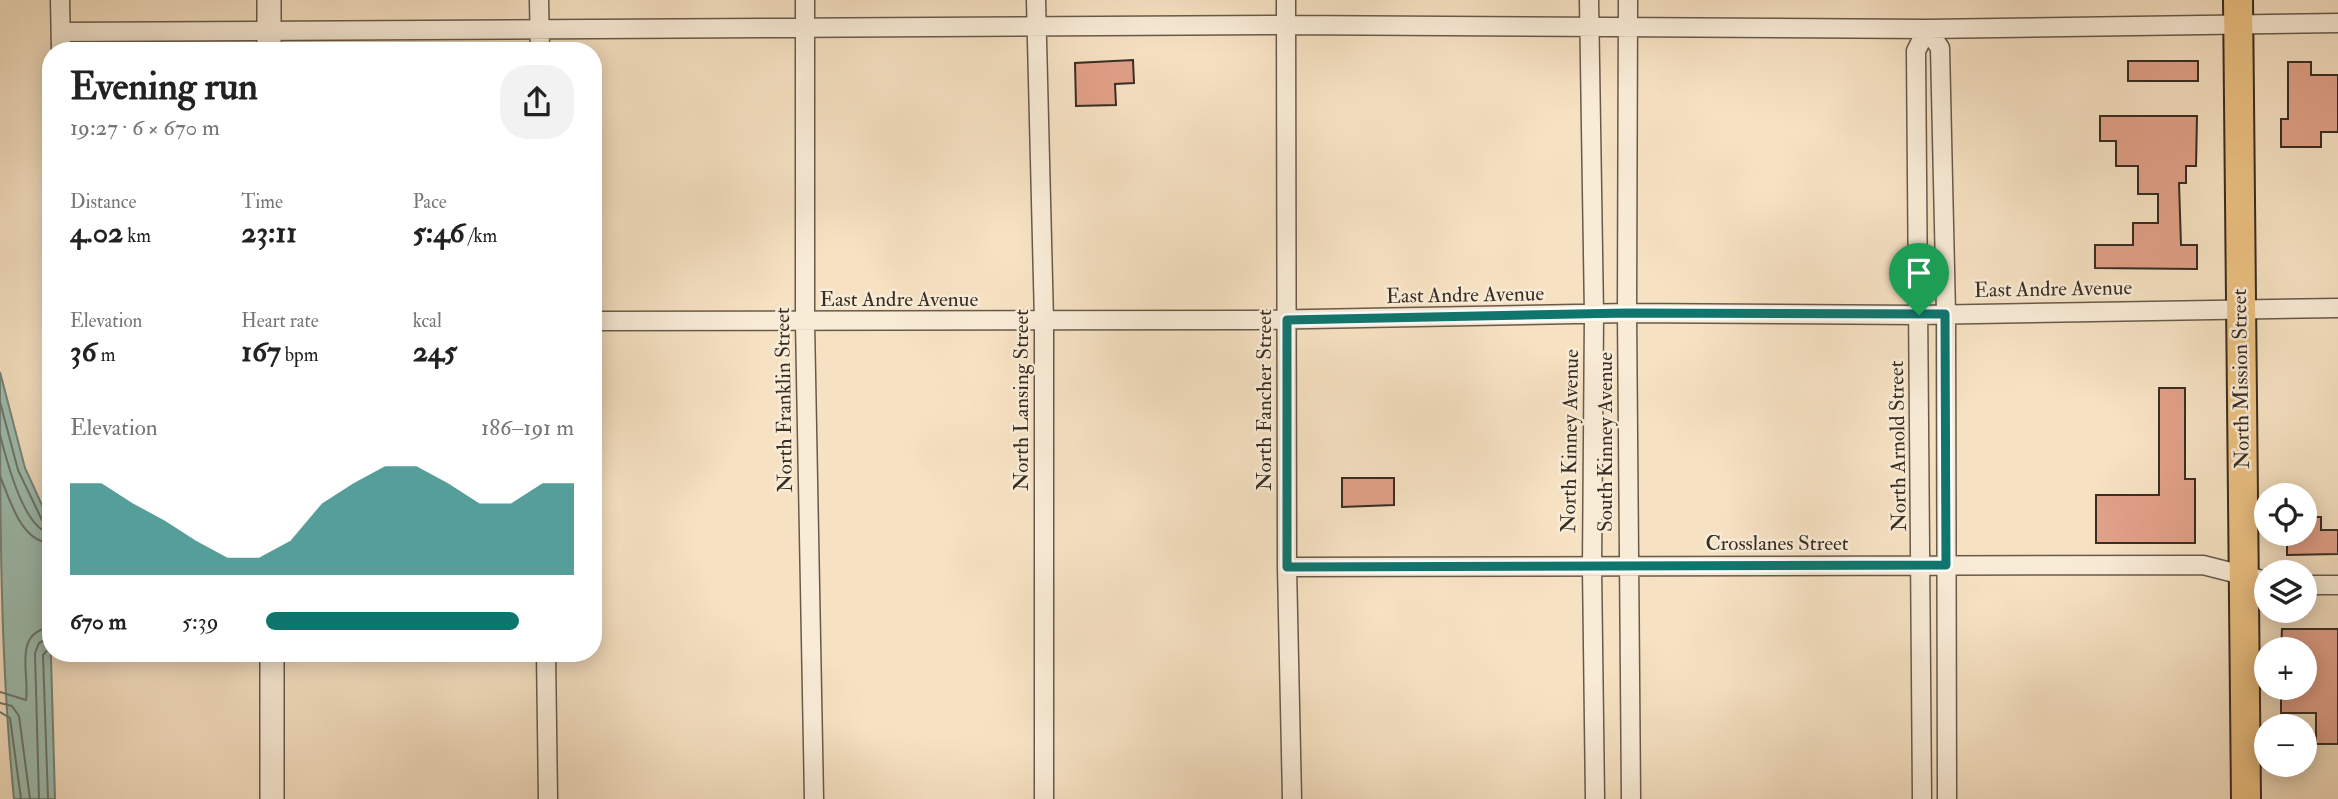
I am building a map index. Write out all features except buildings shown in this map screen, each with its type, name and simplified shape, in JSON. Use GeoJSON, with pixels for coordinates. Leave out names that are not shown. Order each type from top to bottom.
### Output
{"type":"FeatureCollection","features":[{"type":"Feature","properties":{"kind":"main road","name":"North Mission Street"},"geometry":{"type":"LineString","coordinates":[[2238,12],[2240,309],[2254,560]]}},
{"type":"Feature","properties":{"kind":"main road","name":"North Mission Street"},"geometry":{"type":"LineString","coordinates":[[2246,799],[2254,603]]}},
{"type":"Feature","properties":{"kind":"street"},"geometry":{"type":"LineString","coordinates":[[60,0],[61,42]]}},
{"type":"Feature","properties":{"kind":"street"},"geometry":{"type":"LineString","coordinates":[[269,0],[269,40]]}},
{"type":"Feature","properties":{"kind":"street"},"geometry":{"type":"LineString","coordinates":[[540,0],[540,42]]}},
{"type":"Feature","properties":{"kind":"street","name":"North Franklin Street"},"geometry":{"type":"LineString","coordinates":[[805,0],[805,322],[814,799]]}},
{"type":"Feature","properties":{"kind":"street","name":"North Lansing Street"},"geometry":{"type":"LineString","coordinates":[[1036,0],[1044,321],[1044,799]]}},
{"type":"Feature","properties":{"kind":"street","name":"North Fancher Street"},"geometry":{"type":"LineString","coordinates":[[1286,0],[1287,567],[1292,799]]}},
{"type":"Feature","properties":{"kind":"street","name":"North Kinney Avenue"},"geometry":{"type":"LineString","coordinates":[[1589,0],[1594,315],[1592,567],[1595,799]]}},
{"type":"Feature","properties":{"kind":"street","name":"South Kinney Avenue"},"geometry":{"type":"LineString","coordinates":[[1628,0],[1627,313],[1631,799]]}},
{"type":"Feature","properties":{"kind":"street"},"geometry":{"type":"LineString","coordinates":[[61,32],[269,40],[540,29],[1286,26],[1927,29],[2238,12],[2338,23]]}},
{"type":"Feature","properties":{"kind":"street"},"geometry":{"type":"LineString","coordinates":[[1927,29],[1940,48],[1945,314],[1947,799]]}},
{"type":"Feature","properties":{"kind":"street","name":"North Arnold Street"},"geometry":{"type":"LineString","coordinates":[[1922,799],[1916,51],[1927,29]]}},
{"type":"Feature","properties":{"kind":"street","name":"East Andre Avenue"},"geometry":{"type":"LineString","coordinates":[[602,321],[1287,320],[1627,313],[1919,315],[2338,308]]}},
{"type":"Feature","properties":{"kind":"street","name":"Crosslanes Street"},"geometry":{"type":"LineString","coordinates":[[1287,567],[2203,565],[2254,578]]}},
{"type":"Feature","properties":{"kind":"street"},"geometry":{"type":"LineString","coordinates":[[2317,585],[2338,586]]}},
{"type":"Feature","properties":{"kind":"street"},"geometry":{"type":"LineString","coordinates":[[272,662],[272,799]]}},
{"type":"Feature","properties":{"kind":"street"},"geometry":{"type":"LineString","coordinates":[[546,662],[548,799]]}},
{"type":"Feature","properties":{"kind":"water"},"geometry":{"type":"Polygon","coordinates":[[[0,372],[25,468],[42,505],[42,662],[51,662],[55,799],[14,799],[3,639],[0,372]]]}},
{"type":"Feature","properties":{"kind":"route"},"geometry":{"type":"LineString","coordinates":[[1627,313],[1919,315],[1945,314],[1946,565],[1287,567],[1287,320],[1627,313]]}}]}
